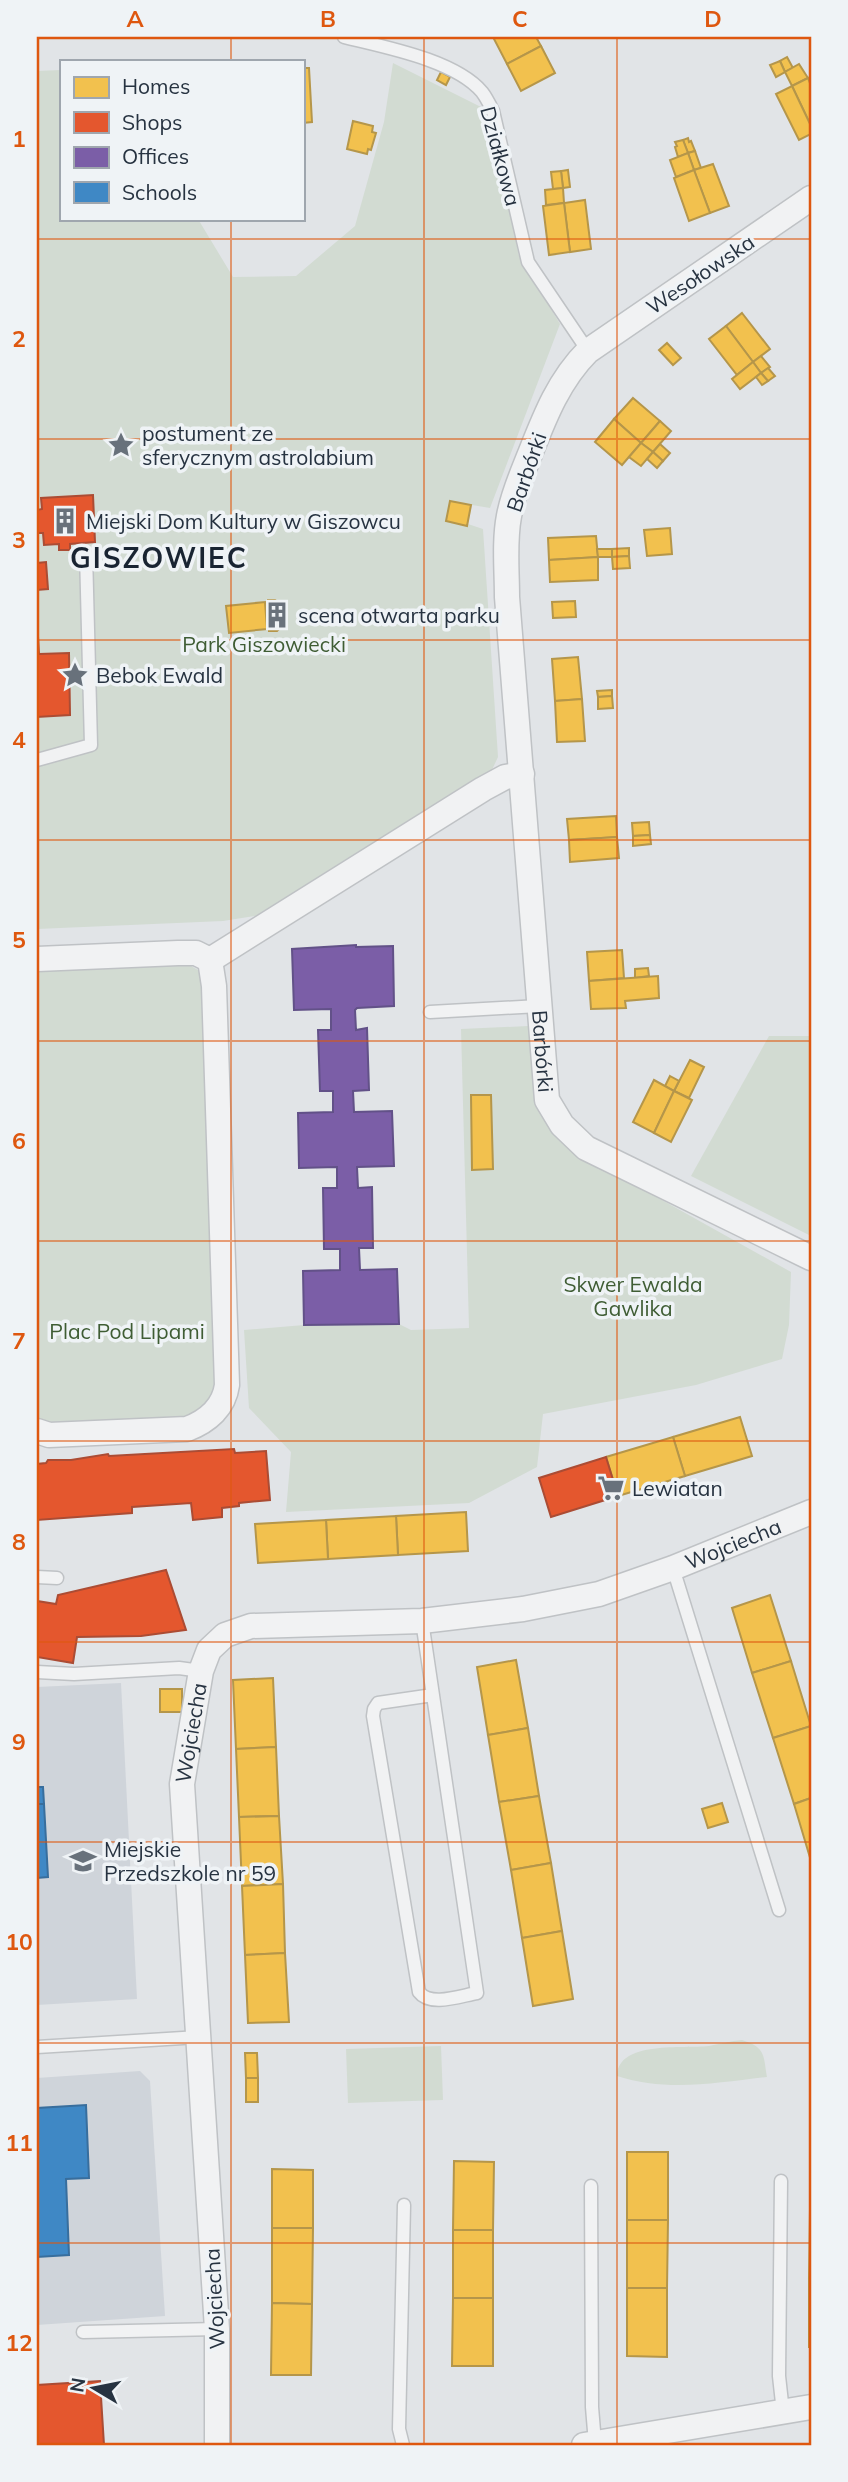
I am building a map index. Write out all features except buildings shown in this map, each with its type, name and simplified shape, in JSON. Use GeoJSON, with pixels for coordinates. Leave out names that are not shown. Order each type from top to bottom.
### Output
{"type":"FeatureCollection","features":[{"type":"Feature","properties":{"kind":"street","name":"Wesołowska"},"geometry":{"type":"LineString","coordinates":[[588,351],[811,198]]}},
{"type":"Feature","properties":{"kind":"street","name":"Barbórki"},"geometry":{"type":"LineString","coordinates":[[588,351],[575,364],[552,399],[519,480],[509,516],[508,597],[547,1100],[562,1125],[586,1148],[811,1258]]}},
{"type":"Feature","properties":{"kind":"street"},"geometry":{"type":"LineString","coordinates":[[210,960],[483,789],[505,777],[522,774]]}},
{"type":"Feature","properties":{"kind":"street"},"geometry":{"type":"LineString","coordinates":[[37,959],[196,953],[210,960]]}},
{"type":"Feature","properties":{"kind":"street"},"geometry":{"type":"LineString","coordinates":[[37,1431],[49,1435],[187,1429],[205,1422],[225,1398],[227,1353],[214,986],[210,960]]}},
{"type":"Feature","properties":{"kind":"street","name":"Wojciecha"},"geometry":{"type":"LineString","coordinates":[[217,2445],[217,2329],[183,1784],[201,1671],[209,1650],[225,1634],[251,1626],[422,1621],[523,1609],[599,1594],[674,1568],[811,1512]]}},
{"type":"Feature","properties":{"kind":"street"},"geometry":{"type":"LineString","coordinates":[[590,2444],[811,2407]]}},
{"type":"Feature","properties":{"kind":"lane","name":"Działkowa"},"geometry":{"type":"LineString","coordinates":[[344,37],[410,54],[455,72],[481,91],[493,111],[528,262],[588,351]]}},
{"type":"Feature","properties":{"kind":"lane"},"geometry":{"type":"LineString","coordinates":[[37,760],[91,745],[86,553]]}},
{"type":"Feature","properties":{"kind":"lane"},"geometry":{"type":"LineString","coordinates":[[430,1012],[539,1006]]}},
{"type":"Feature","properties":{"kind":"lane"},"geometry":{"type":"LineString","coordinates":[[674,1568],[779,1910]]}},
{"type":"Feature","properties":{"kind":"lane"},"geometry":{"type":"LineString","coordinates":[[37,1577],[57,1578]]}},
{"type":"Feature","properties":{"kind":"lane"},"geometry":{"type":"LineString","coordinates":[[422,1621],[433,1695],[477,1993],[431,2000],[423,1998],[419,1992],[373,1716],[378,1703],[433,1695]]}},
{"type":"Feature","properties":{"kind":"lane"},"geometry":{"type":"LineString","coordinates":[[37,1672],[74,1674],[179,1668],[201,1671]]}},
{"type":"Feature","properties":{"kind":"lane"},"geometry":{"type":"LineString","coordinates":[[37,2047],[199,2037]]}},
{"type":"Feature","properties":{"kind":"lane"},"geometry":{"type":"LineString","coordinates":[[781,2181],[779,2376],[783,2412]]}},
{"type":"Feature","properties":{"kind":"lane"},"geometry":{"type":"LineString","coordinates":[[590,2444],[591,2186]]}},
{"type":"Feature","properties":{"kind":"lane"},"geometry":{"type":"LineString","coordinates":[[403,2445],[399,2429],[404,2205]]}},
{"type":"Feature","properties":{"kind":"lane"},"geometry":{"type":"LineString","coordinates":[[83,2332],[217,2329]]}},
{"type":"Feature","properties":{"kind":"shaded area","name":"Miejskie Przedszkole nr 59"},"geometry":{"type":"Polygon","coordinates":[[[121,1683],[137,1999],[37,2005],[37,1687],[121,1683]]]}},
{"type":"Feature","properties":{"kind":"shaded area"},"geometry":{"type":"Polygon","coordinates":[[[140,2071],[150,2081],[165,2316],[37,2325],[37,2078],[140,2071]]]}},
{"type":"Feature","properties":{"kind":"green space","name":"Park Giszowiecki"},"geometry":{"type":"Polygon","coordinates":[[[393,63],[489,111],[519,256],[560,324],[490,508],[472,505],[468,524],[483,529],[498,757],[491,772],[261,915],[223,921],[37,929],[37,71],[60,70],[60,220],[199,220],[233,277],[296,276],[355,226],[384,122],[393,63]]]}},
{"type":"Feature","properties":{"kind":"green space","name":"Plac Pod Lipami"},"geometry":{"type":"Polygon","coordinates":[[[186,963],[203,973],[220,1390],[191,1419],[55,1427],[37,1422],[37,969],[186,963]]]}},
{"type":"Feature","properties":{"kind":"green space","name":"Skwer Ewalda Gawlika"},"geometry":{"type":"Polygon","coordinates":[[[528,1026],[538,1095],[592,1161],[791,1272],[789,1325],[782,1359],[696,1385],[543,1414],[537,1467],[469,1503],[286,1512],[291,1452],[249,1408],[244,1330],[304,1325],[399,1324],[411,1330],[469,1328],[461,1029],[528,1026]]]}},
{"type":"Feature","properties":{"kind":"green space"},"geometry":{"type":"Polygon","coordinates":[[[769,1036],[811,1036],[811,1236],[691,1176],[769,1036]]]}},
{"type":"Feature","properties":{"kind":"green space"},"geometry":{"type":"Polygon","coordinates":[[[742,2040],[762,2053],[767,2077],[710,2084],[673,2085],[617,2076],[620,2064],[640,2051],[709,2046],[742,2040]]]}},
{"type":"Feature","properties":{"kind":"green space"},"geometry":{"type":"Polygon","coordinates":[[[441,2046],[443,2100],[348,2103],[346,2049],[441,2046]]]}},
{"type":"Feature","properties":{"kind":"place","name":"postument ze sferycznym astrolabium"},"geometry":{"type":"Point","coordinates":[121,445]}},
{"type":"Feature","properties":{"kind":"place","name":"Miejski Dom Kultury w Giszowcu"},"geometry":{"type":"Point","coordinates":[65,521]}},
{"type":"Feature","properties":{"kind":"place","name":"scena otwarta parku"},"geometry":{"type":"Point","coordinates":[277,615]}},
{"type":"Feature","properties":{"kind":"place","name":"Bebok Ewald"},"geometry":{"type":"Point","coordinates":[75,675]}},
{"type":"Feature","properties":{"kind":"place","name":"Lewiatan"},"geometry":{"type":"Point","coordinates":[611,1488]}},
{"type":"Feature","properties":{"kind":"place","name":"Miejskie Przedszkole nr 59"},"geometry":{"type":"Point","coordinates":[83,1861]}},
{"type":"Feature","properties":{"kind":"district","name":"GISZOWIEC"},"geometry":{"type":"Point","coordinates":[159,557]}}]}
